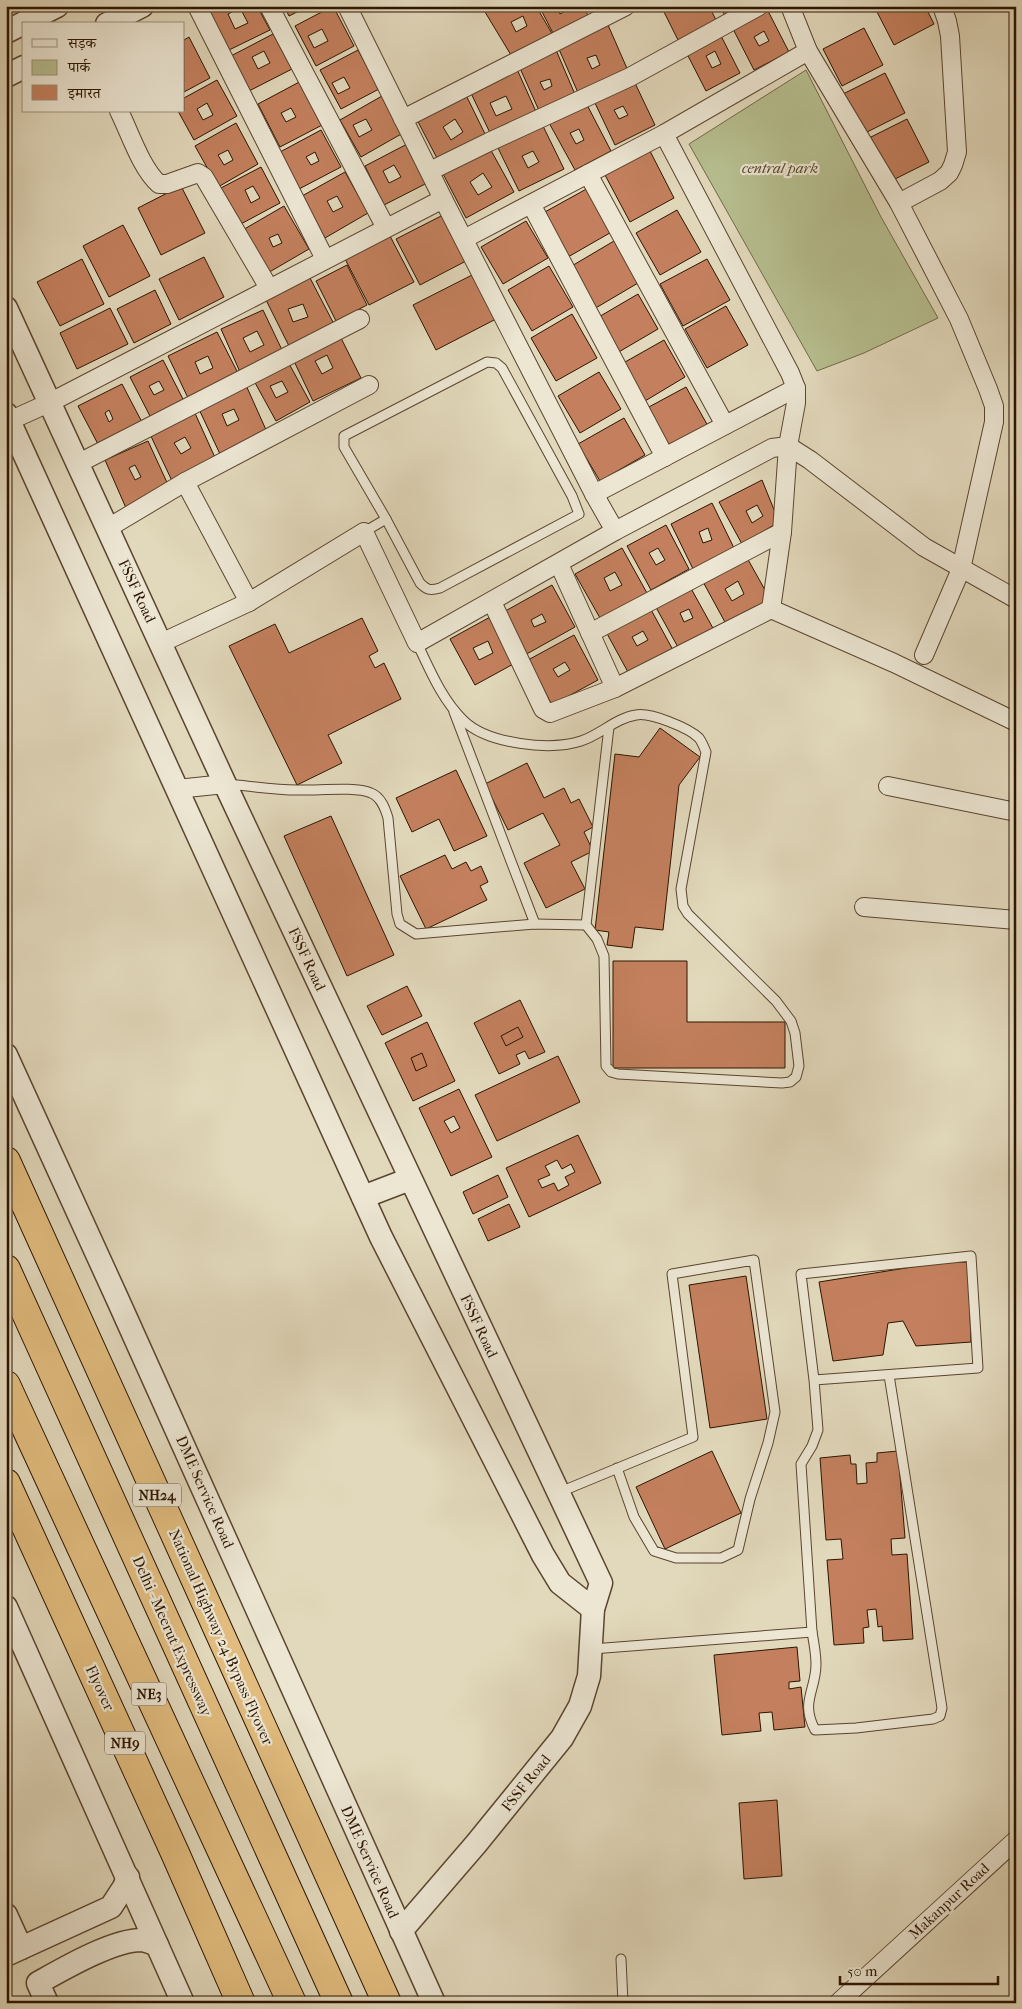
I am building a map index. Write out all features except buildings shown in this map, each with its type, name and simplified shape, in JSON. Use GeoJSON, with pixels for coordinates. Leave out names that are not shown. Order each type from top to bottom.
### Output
{"type":"FeatureCollection","features":[{"type":"Feature","properties":{"kind":"highway","name":"National Highway 24 Bypass Flyover"},"geometry":{"type":"LineString","coordinates":[[6,1161],[387,2003]]}},
{"type":"Feature","properties":{"kind":"highway","name":"Delhi - Meerut Expressway"},"geometry":{"type":"LineString","coordinates":[[6,1269],[339,2003]]}},
{"type":"Feature","properties":{"kind":"highway","name":"NE3"},"geometry":{"type":"LineString","coordinates":[[6,1385],[292,2003]]}},
{"type":"Feature","properties":{"kind":"highway","name":"Flyover"},"geometry":{"type":"LineString","coordinates":[[6,1484],[171,1844],[241,2003]]}},
{"type":"Feature","properties":{"kind":"street"},"geometry":{"type":"LineString","coordinates":[[26,22],[57,6]]}},
{"type":"Feature","properties":{"kind":"street"},"geometry":{"type":"LineString","coordinates":[[111,22],[142,6]]}},
{"type":"Feature","properties":{"kind":"street"},"geometry":{"type":"LineString","coordinates":[[197,6],[325,260]]}},
{"type":"Feature","properties":{"kind":"street"},"geometry":{"type":"LineString","coordinates":[[269,6],[386,228]]}},
{"type":"Feature","properties":{"kind":"street"},"geometry":{"type":"LineString","coordinates":[[346,6],[594,494],[615,531]]}},
{"type":"Feature","properties":{"kind":"street"},"geometry":{"type":"LineString","coordinates":[[403,118],[626,6]]}},
{"type":"Feature","properties":{"kind":"street"},"geometry":{"type":"LineString","coordinates":[[430,171],[630,77],[759,6]]}},
{"type":"Feature","properties":{"kind":"street"},"geometry":{"type":"LineString","coordinates":[[899,203],[940,181],[949,173],[957,152],[950,36],[942,6]]}},
{"type":"Feature","properties":{"kind":"street"},"geometry":{"type":"LineString","coordinates":[[797,8],[808,51],[899,203],[959,319],[981,368],[994,406],[994,422],[960,569],[924,655]]}},
{"type":"Feature","properties":{"kind":"street"},"geometry":{"type":"LineString","coordinates":[[6,32],[22,24]]}},
{"type":"Feature","properties":{"kind":"street"},"geometry":{"type":"LineString","coordinates":[[464,239],[664,134],[808,51]]}},
{"type":"Feature","properties":{"kind":"street"},"geometry":{"type":"LineString","coordinates":[[6,76],[22,68]]}},
{"type":"Feature","properties":{"kind":"street"},"geometry":{"type":"LineString","coordinates":[[119,112],[152,178],[159,184],[167,184],[198,173],[204,177],[269,288]]}},
{"type":"Feature","properties":{"kind":"street"},"geometry":{"type":"LineString","coordinates":[[664,134],[790,373],[796,388],[796,402],[788,446],[782,532],[771,609]]}},
{"type":"Feature","properties":{"kind":"street"},"geometry":{"type":"LineString","coordinates":[[588,174],[725,425]]}},
{"type":"Feature","properties":{"kind":"street"},"geometry":{"type":"LineString","coordinates":[[443,198],[51,402],[8,417],[381,1237],[543,1556],[560,1583],[593,1609]]}},
{"type":"Feature","properties":{"kind":"street"},"geometry":{"type":"LineString","coordinates":[[531,204],[665,457]]}},
{"type":"Feature","properties":{"kind":"street","name":"FSSF Road"},"geometry":{"type":"LineString","coordinates":[[6,308],[410,1179],[601,1583],[593,1609],[589,1676],[580,1706],[562,1738],[476,1844],[401,1931]]}},
{"type":"Feature","properties":{"kind":"street"},"geometry":{"type":"LineString","coordinates":[[79,463],[360,320]]}},
{"type":"Feature","properties":{"kind":"street"},"geometry":{"type":"LineString","coordinates":[[108,528],[185,482],[369,385]]}},
{"type":"Feature","properties":{"kind":"street"},"geometry":{"type":"LineString","coordinates":[[594,494],[796,388]]}},
{"type":"Feature","properties":{"kind":"street"},"geometry":{"type":"LineString","coordinates":[[160,643],[249,602],[364,532],[417,643],[615,531],[772,448],[788,446],[810,460],[924,547],[960,569],[1016,598]]}},
{"type":"Feature","properties":{"kind":"street"},"geometry":{"type":"LineString","coordinates":[[185,482],[249,602]]}},
{"type":"Feature","properties":{"kind":"street"},"geometry":{"type":"LineString","coordinates":[[590,633],[782,532]]}},
{"type":"Feature","properties":{"kind":"street"},"geometry":{"type":"LineString","coordinates":[[559,564],[615,688]]}},
{"type":"Feature","properties":{"kind":"street"},"geometry":{"type":"LineString","coordinates":[[492,602],[546,712],[555,711],[615,688],[771,609]]}},
{"type":"Feature","properties":{"kind":"street"},"geometry":{"type":"LineString","coordinates":[[771,609],[894,663],[1016,722]]}},
{"type":"Feature","properties":{"kind":"street"},"geometry":{"type":"LineString","coordinates":[[177,789],[226,784]]}},
{"type":"Feature","properties":{"kind":"street"},"geometry":{"type":"LineString","coordinates":[[888,786],[1016,812]]}},
{"type":"Feature","properties":{"kind":"street"},"geometry":{"type":"LineString","coordinates":[[864,907],[1016,920]]}},
{"type":"Feature","properties":{"kind":"street","name":"DME Service Road"},"geometry":{"type":"LineString","coordinates":[[6,1055],[118,1298],[434,2003]]}},
{"type":"Feature","properties":{"kind":"street"},"geometry":{"type":"LineString","coordinates":[[363,1197],[410,1179]]}},
{"type":"Feature","properties":{"kind":"street"},"geometry":{"type":"LineString","coordinates":[[6,1607],[183,2003]]}},
{"type":"Feature","properties":{"kind":"street","name":"Makanpur Road"},"geometry":{"type":"LineString","coordinates":[[838,2003],[1016,1840]]}},
{"type":"Feature","properties":{"kind":"street"},"geometry":{"type":"LineString","coordinates":[[6,1914],[14,1952],[111,1907],[128,1877]]}},
{"type":"Feature","properties":{"kind":"street"},"geometry":{"type":"LineString","coordinates":[[47,2003],[38,1983],[87,1957],[128,1942],[144,1940],[157,1945]]}},
{"type":"Feature","properties":{"kind":"lane"},"geometry":{"type":"LineString","coordinates":[[487,362],[496,363],[502,368],[572,496],[579,514],[431,591],[420,583],[386,520],[344,447],[344,436],[487,362]]}},
{"type":"Feature","properties":{"kind":"lane"},"geometry":{"type":"LineString","coordinates":[[364,532],[386,520]]}},
{"type":"Feature","properties":{"kind":"lane"},"geometry":{"type":"LineString","coordinates":[[417,643],[441,691],[452,707],[466,722],[483,732],[520,743],[564,744],[581,741],[608,727],[626,718],[637,714],[649,715],[690,731],[700,740],[706,752],[681,889],[683,906],[688,914],[785,1011],[795,1034],[798,1066],[796,1077],[790,1082],[611,1072],[606,1066],[604,956],[597,939],[586,925],[608,727]]}},
{"type":"Feature","properties":{"kind":"lane"},"geometry":{"type":"LineString","coordinates":[[452,707],[536,924]]}},
{"type":"Feature","properties":{"kind":"lane"},"geometry":{"type":"LineString","coordinates":[[226,784],[295,790],[358,790],[378,797],[384,805],[388,818],[396,914],[400,924],[416,934],[536,924],[586,925]]}},
{"type":"Feature","properties":{"kind":"lane"},"geometry":{"type":"LineString","coordinates":[[814,1380],[889,1374],[978,1368],[971,1256],[801,1274],[818,1430],[812,1446],[801,1464],[816,1666],[810,1694],[808,1717],[814,1730],[856,1728],[933,1719],[940,1716],[942,1708],[889,1374]]}},
{"type":"Feature","properties":{"kind":"lane"},"geometry":{"type":"LineString","coordinates":[[557,1493],[693,1437],[672,1274],[754,1260],[775,1412],[768,1443],[750,1499],[738,1550],[721,1558],[676,1558],[654,1552],[634,1517],[618,1468]]}},
{"type":"Feature","properties":{"kind":"lane"},"geometry":{"type":"LineString","coordinates":[[592,1649],[812,1632]]}},
{"type":"Feature","properties":{"kind":"lane"},"geometry":{"type":"LineString","coordinates":[[621,1959],[623,2003]]}},
{"type":"Feature","properties":{"kind":"green space","name":"central park"},"geometry":{"type":"Polygon","coordinates":[[[806,70],[881,217],[938,318],[864,353],[817,371],[689,144],[806,70]]]}}]}
